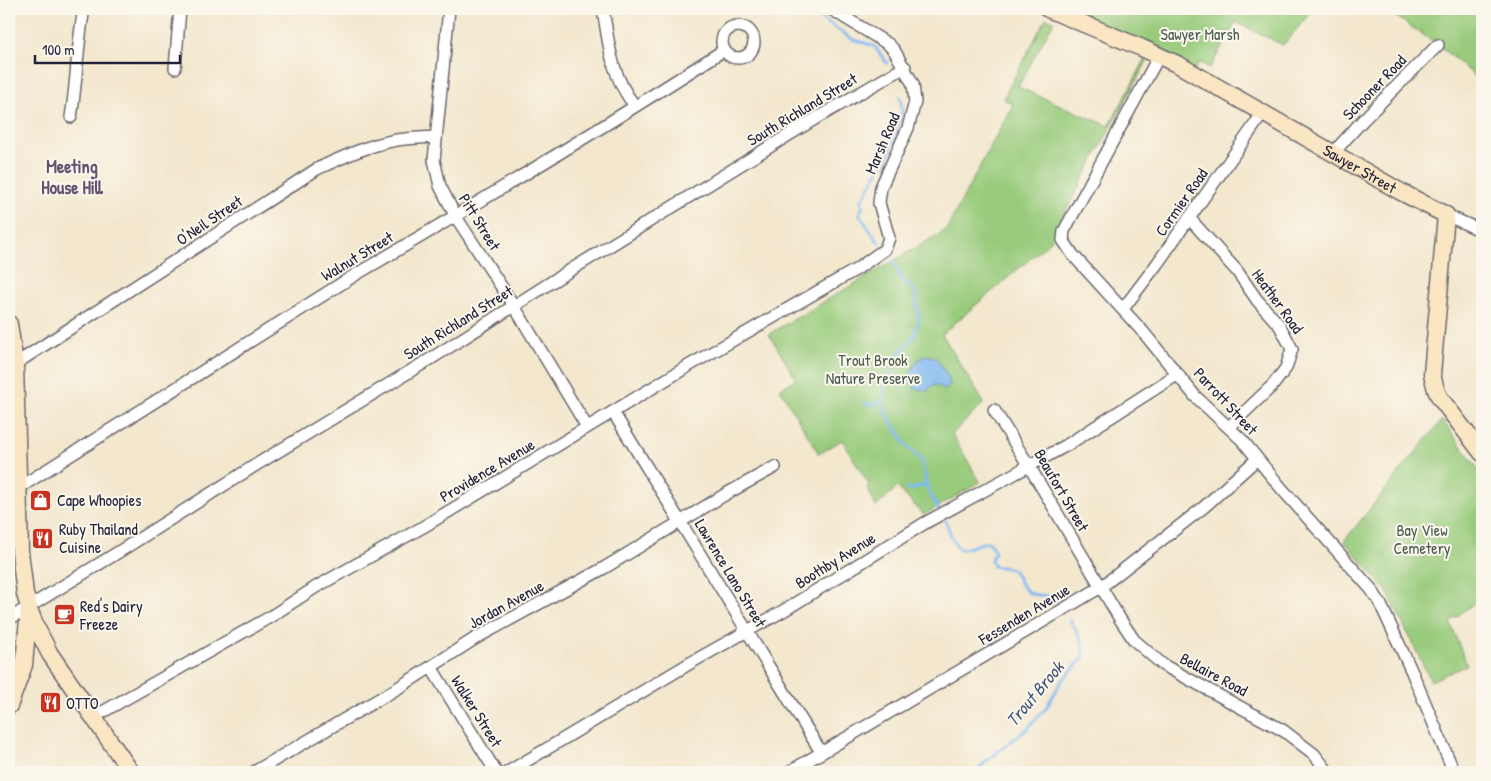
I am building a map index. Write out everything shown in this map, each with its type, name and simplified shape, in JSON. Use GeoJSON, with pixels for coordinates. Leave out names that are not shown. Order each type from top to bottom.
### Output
{"type":"FeatureCollection","features":[{"type":"Feature","properties":{"kind":"street"},"geometry":{"type":"LineString","coordinates":[[71,117],[80,26],[84,9]]}},
{"type":"Feature","properties":{"kind":"street"},"geometry":{"type":"LineString","coordinates":[[175,68],[180,9]]}},
{"type":"Feature","properties":{"kind":"street","name":"Pitt Street"},"geometry":{"type":"LineString","coordinates":[[449,9],[434,160],[440,186],[456,217],[514,306],[587,427]]}},
{"type":"Feature","properties":{"kind":"street"},"geometry":{"type":"LineString","coordinates":[[603,9],[610,55],[615,71],[624,92],[635,106]]}},
{"type":"Feature","properties":{"kind":"street","name":"Marsh Road"},"geometry":{"type":"LineString","coordinates":[[831,9],[888,44],[905,67],[913,84],[915,102],[908,128],[881,187],[879,203],[889,238]]}},
{"type":"Feature","properties":{"kind":"street","name":"Sawyer Street"},"geometry":{"type":"LineString","coordinates":[[1048,9],[1159,56],[1205,79],[1401,192],[1446,215]]}},
{"type":"Feature","properties":{"kind":"street","name":"Schooner Road"},"geometry":{"type":"LineString","coordinates":[[1333,153],[1438,45]]}},
{"type":"Feature","properties":{"kind":"street","name":"Walnut Street"},"geometry":{"type":"LineString","coordinates":[[14,490],[355,275],[456,217],[724,50]]}},
{"type":"Feature","properties":{"kind":"street","name":"Parrott Street"},"geometry":{"type":"LineString","coordinates":[[1159,56],[1064,232],[1063,240],[1073,255],[1123,309],[1195,396],[1229,427],[1371,589],[1380,603],[1412,672],[1454,772]]}},
{"type":"Feature","properties":{"kind":"street","name":"South Richland Street"},"geometry":{"type":"LineString","coordinates":[[9,619],[808,123],[905,67]]}},
{"type":"Feature","properties":{"kind":"street","name":"Cormier Road"},"geometry":{"type":"LineString","coordinates":[[1123,309],[1157,264],[1263,113]]}},
{"type":"Feature","properties":{"kind":"street","name":"O'Neil Street"},"geometry":{"type":"LineString","coordinates":[[13,375],[318,169],[348,154],[370,146],[398,140],[436,136]]}},
{"type":"Feature","properties":{"kind":"street"},"geometry":{"type":"LineString","coordinates":[[1482,231],[1446,215],[1432,374],[1440,398],[1482,453]]}},
{"type":"Feature","properties":{"kind":"street","name":"Heather Road"},"geometry":{"type":"LineString","coordinates":[[1189,218],[1237,271],[1257,300],[1280,326],[1292,349],[1286,368],[1273,385],[1229,427]]}},
{"type":"Feature","properties":{"kind":"street","name":"Providence Avenue"},"geometry":{"type":"LineString","coordinates":[[92,718],[270,617],[316,588],[423,527],[690,365],[857,269],[884,249],[889,238]]}},
{"type":"Feature","properties":{"kind":"street"},"geometry":{"type":"LineString","coordinates":[[9,324],[13,375],[14,490],[25,594],[36,627],[50,654],[92,718],[131,772]]}},
{"type":"Feature","properties":{"kind":"street","name":"Boothby Avenue"},"geometry":{"type":"LineString","coordinates":[[508,772],[692,662],[784,610],[925,523],[1029,466],[1116,415],[1178,374]]}},
{"type":"Feature","properties":{"kind":"street","name":"Beaufort Street"},"geometry":{"type":"LineString","coordinates":[[994,410],[1101,587]]}},
{"type":"Feature","properties":{"kind":"street","name":"Lawrence Lano Street"},"geometry":{"type":"LineString","coordinates":[[613,412],[821,752]]}},
{"type":"Feature","properties":{"kind":"street","name":"Fessenden Avenue"},"geometry":{"type":"LineString","coordinates":[[789,772],[1101,587],[1204,507],[1257,459]]}},
{"type":"Feature","properties":{"kind":"street","name":"Jordan Avenue"},"geometry":{"type":"LineString","coordinates":[[254,772],[370,705],[476,638],[604,568],[774,467]]}},
{"type":"Feature","properties":{"kind":"street","name":"Bellaire Road"},"geometry":{"type":"LineString","coordinates":[[1101,587],[1134,640],[1163,664],[1284,731],[1314,754],[1328,772]]}},
{"type":"Feature","properties":{"kind":"street"},"geometry":{"type":"LineString","coordinates":[[10,700],[24,665],[29,607]]}},
{"type":"Feature","properties":{"kind":"street","name":"Walker Street"},"geometry":{"type":"LineString","coordinates":[[431,667],[496,772]]}},
{"type":"Feature","properties":{"kind":"green space","name":"Sawyer Marsh"},"geometry":{"type":"Polygon","coordinates":[[[1048,9],[1314,9],[1283,45],[1236,22],[1210,68],[1199,62],[1194,73],[1048,9]]]}},
{"type":"Feature","properties":{"kind":"green space"},"geometry":{"type":"Polygon","coordinates":[[[1385,9],[1482,9],[1482,82],[1438,45],[1385,9]]]}},
{"type":"Feature","properties":{"kind":"green space","name":"Trout Brook Nature Preserve"},"geometry":{"type":"Polygon","coordinates":[[[1046,18],[1054,21],[1018,87],[1109,126],[1145,60],[1147,61],[1051,238],[1052,240],[942,334],[984,403],[952,434],[980,482],[924,515],[897,487],[876,507],[867,487],[869,485],[842,440],[819,454],[780,389],[796,379],[769,334],[946,230],[1013,104],[1003,99],[1046,18]]]}},
{"type":"Feature","properties":{"kind":"green space","name":"Bay View Cemetery"},"geometry":{"type":"Polygon","coordinates":[[[1442,420],[1482,474],[1482,597],[1450,622],[1467,665],[1431,681],[1387,591],[1344,541],[1442,420]]]}},
{"type":"Feature","properties":{"kind":"water"},"geometry":{"type":"Polygon","coordinates":[[[927,355],[936,358],[948,377],[950,386],[945,390],[933,385],[927,391],[914,388],[909,374],[918,360],[927,355]]]}},
{"type":"Feature","properties":{"kind":"waterway","name":"Trout Brook"},"geometry":{"type":"LineString","coordinates":[[813,9],[822,19],[852,39],[874,46],[887,63]]}},
{"type":"Feature","properties":{"kind":"waterway","name":"Trout Brook"},"geometry":{"type":"LineString","coordinates":[[879,243],[859,214],[863,206],[861,201],[879,170],[888,159],[901,119],[900,97]]}},
{"type":"Feature","properties":{"kind":"waterway","name":"Trout Brook"},"geometry":{"type":"LineString","coordinates":[[893,261],[903,281],[912,287],[915,292],[919,319],[914,336],[894,360],[884,391],[885,411],[906,445],[921,459],[928,491],[940,511]]}},
{"type":"Feature","properties":{"kind":"waterway"},"geometry":{"type":"LineString","coordinates":[[865,403],[873,405],[883,400]]}},
{"type":"Feature","properties":{"kind":"waterway"},"geometry":{"type":"LineString","coordinates":[[905,488],[913,489],[926,484]]}},
{"type":"Feature","properties":{"kind":"waterway","name":"Trout Brook"},"geometry":{"type":"LineString","coordinates":[[946,521],[952,539],[959,549],[989,542],[995,552],[991,560],[993,566],[1013,570],[1027,591],[1034,595],[1050,597],[1058,602]]}},
{"type":"Feature","properties":{"kind":"waterway","name":"Trout Brook"},"geometry":{"type":"LineString","coordinates":[[977,772],[984,763],[1027,729],[1046,708],[1061,682],[1083,658],[1082,644],[1070,620]]}},
{"type":"Feature","properties":{"kind":"place","name":"Cape Whoopies"},"geometry":{"type":"Point","coordinates":[41,500]}},
{"type":"Feature","properties":{"kind":"place","name":"Ruby Thailand Cuisine"},"geometry":{"type":"Point","coordinates":[43,538]}},
{"type":"Feature","properties":{"kind":"place","name":"Red's Dairy Freeze"},"geometry":{"type":"Point","coordinates":[64,615]}},
{"type":"Feature","properties":{"kind":"place","name":"OTTO"},"geometry":{"type":"Point","coordinates":[50,703]}},
{"type":"Feature","properties":{"kind":"district","name":"Meeting House Hill"},"geometry":{"type":"Point","coordinates":[72,177]}}]}
